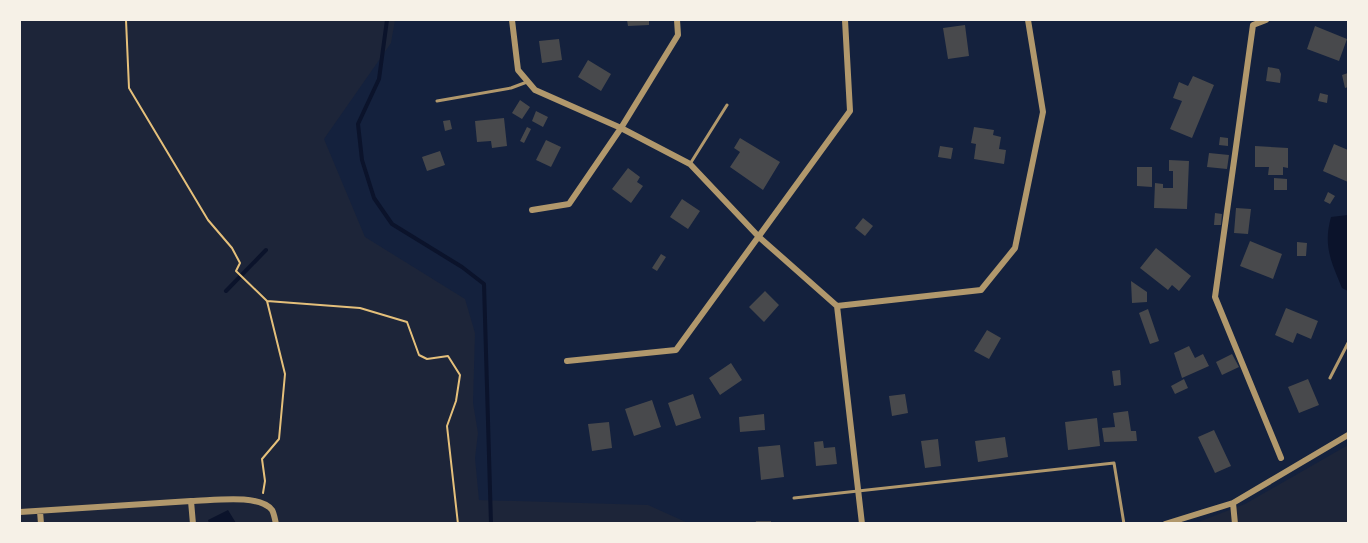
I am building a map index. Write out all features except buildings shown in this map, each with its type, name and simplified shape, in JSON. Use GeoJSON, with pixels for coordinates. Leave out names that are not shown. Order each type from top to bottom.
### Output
{"type":"FeatureCollection","features":[{"type":"Feature","properties":{"kind":"street"},"geometry":{"type":"LineString","coordinates":[[512,20],[518,70],[535,90],[621,128],[690,164],[759,237],[837,306],[862,524]]}},
{"type":"Feature","properties":{"kind":"street"},"geometry":{"type":"LineString","coordinates":[[532,210],[569,204],[621,128],[678,35],[677,20]]}},
{"type":"Feature","properties":{"kind":"street"},"geometry":{"type":"LineString","coordinates":[[567,361],[676,350],[850,111],[845,20]]}},
{"type":"Feature","properties":{"kind":"street"},"geometry":{"type":"LineString","coordinates":[[837,306],[981,290],[1015,248],[1043,112],[1028,20]]}},
{"type":"Feature","properties":{"kind":"street"},"geometry":{"type":"LineString","coordinates":[[1266,20],[1252,22],[1215,297],[1281,458]]}},
{"type":"Feature","properties":{"kind":"street"},"geometry":{"type":"LineString","coordinates":[[1165,524],[1233,503],[1348,435]]}},
{"type":"Feature","properties":{"kind":"street"},"geometry":{"type":"LineString","coordinates":[[20,512],[245,499],[261,502],[272,509],[276,524]]}},
{"type":"Feature","properties":{"kind":"street"},"geometry":{"type":"LineString","coordinates":[[191,501],[193,524]]}},
{"type":"Feature","properties":{"kind":"street"},"geometry":{"type":"LineString","coordinates":[[1233,503],[1235,524]]}},
{"type":"Feature","properties":{"kind":"street"},"geometry":{"type":"LineString","coordinates":[[40,512],[41,524]]}},
{"type":"Feature","properties":{"kind":"lane"},"geometry":{"type":"LineString","coordinates":[[437,101],[511,88],[527,81]]}},
{"type":"Feature","properties":{"kind":"lane"},"geometry":{"type":"LineString","coordinates":[[690,164],[726,105]]}},
{"type":"Feature","properties":{"kind":"lane"},"geometry":{"type":"LineString","coordinates":[[1330,378],[1348,343]]}},
{"type":"Feature","properties":{"kind":"lane"},"geometry":{"type":"LineString","coordinates":[[794,498],[1114,463],[1124,524]]}},
{"type":"Feature","properties":{"kind":"path"},"geometry":{"type":"LineString","coordinates":[[126,20],[129,88],[208,220],[232,248],[240,263],[236,271],[267,301],[285,374],[279,439],[262,459],[264,482],[261,502]]}},
{"type":"Feature","properties":{"kind":"path"},"geometry":{"type":"LineString","coordinates":[[267,301],[360,308],[408,322],[419,355],[427,359],[448,356],[460,375],[456,401],[447,426],[458,524]]}},
{"type":"Feature","properties":{"kind":"shaded area"},"geometry":{"type":"Polygon","coordinates":[[[20,20],[395,20],[391,43],[324,139],[365,237],[465,299],[475,333],[473,403],[478,433],[475,458],[479,500],[648,505],[688,523],[20,523],[20,20]]]}},
{"type":"Feature","properties":{"kind":"shaded area"},"geometry":{"type":"Polygon","coordinates":[[[1348,215],[1348,291],[1342,288],[1335,270],[1329,253],[1328,237],[1331,217],[1348,215]]]}},
{"type":"Feature","properties":{"kind":"shaded area"},"geometry":{"type":"Polygon","coordinates":[[[1348,445],[1348,523],[1193,524],[1245,504],[1348,445]]]}},
{"type":"Feature","properties":{"kind":"shaded area"},"geometry":{"type":"Polygon","coordinates":[[[228,510],[236,523],[209,523],[208,520],[228,510]]]}},
{"type":"Feature","properties":{"kind":"waterway"},"geometry":{"type":"LineString","coordinates":[[387,20],[379,79],[358,124],[362,160],[374,198],[392,224],[462,267],[484,284],[491,524]]}},
{"type":"Feature","properties":{"kind":"waterway"},"geometry":{"type":"LineString","coordinates":[[226,291],[266,250]]}}]}
